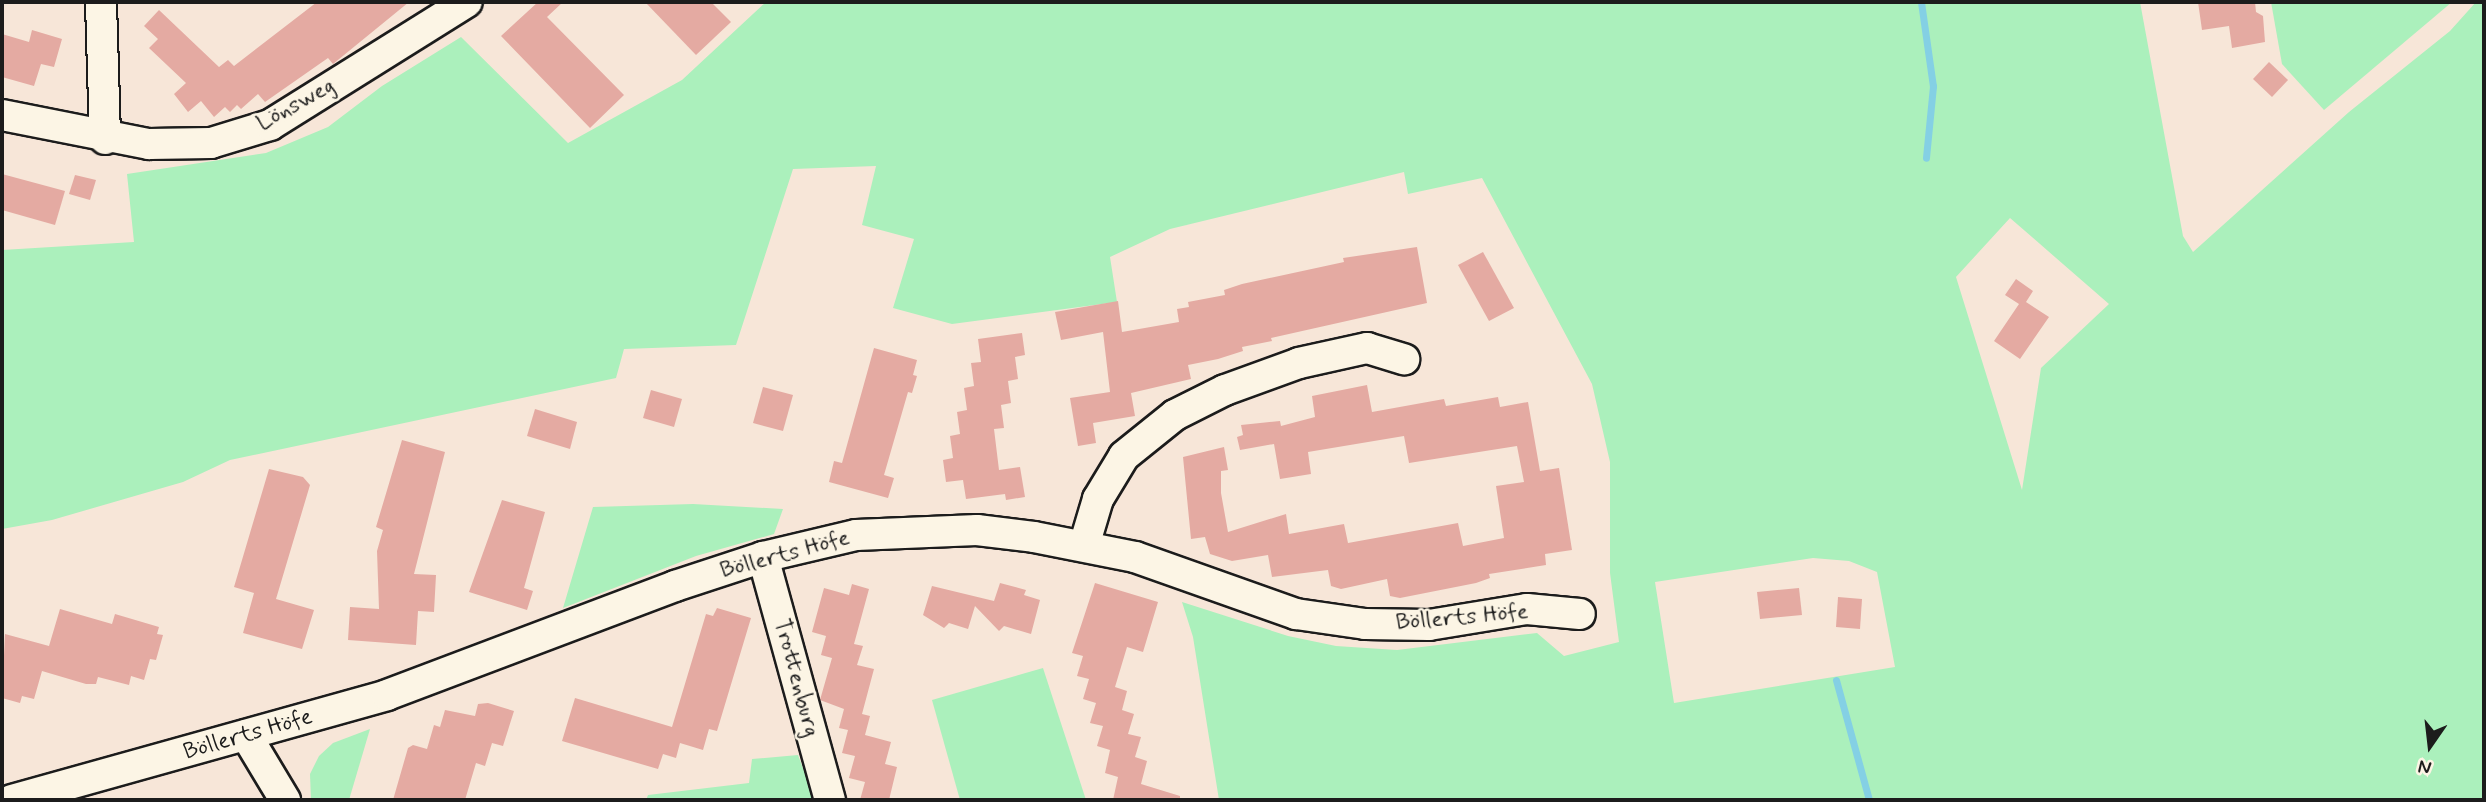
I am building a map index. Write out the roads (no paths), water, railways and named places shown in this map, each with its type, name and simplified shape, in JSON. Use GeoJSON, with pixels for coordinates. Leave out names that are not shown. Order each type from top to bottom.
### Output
{"type":"FeatureCollection","features":[{"type":"Feature","properties":{"kind":"street"},"geometry":{"type":"LineString","coordinates":[[101,2],[105,139]]}},
{"type":"Feature","properties":{"kind":"street","name":"Lönsweg"},"geometry":{"type":"LineString","coordinates":[[2,115],[105,139],[149,144],[211,142],[270,125],[467,2]]}},
{"type":"Feature","properties":{"kind":"street"},"geometry":{"type":"LineString","coordinates":[[1084,546],[1098,499],[1124,456],[1175,415],[1225,390],[1298,363],[1367,348],[1404,359]]}},
{"type":"Feature","properties":{"kind":"street","name":"Böllerts Höfe"},"geometry":{"type":"LineString","coordinates":[[12,800],[387,695],[763,556],[856,535],[909,530],[976,530],[1084,546],[1135,557],[1296,614],[1365,624],[1429,625],[1527,610],[1580,614]]}},
{"type":"Feature","properties":{"kind":"street","name":"Trottenburg"},"geometry":{"type":"LineString","coordinates":[[763,556],[830,800]]}},
{"type":"Feature","properties":{"kind":"street"},"geometry":{"type":"LineString","coordinates":[[246,735],[285,800]]}},
{"type":"Feature","properties":{"kind":"waterway"},"geometry":{"type":"LineString","coordinates":[[1921,2],[1933,86],[1926,158]]}},
{"type":"Feature","properties":{"kind":"waterway"},"geometry":{"type":"LineString","coordinates":[[1836,680],[1869,800]]}}]}
